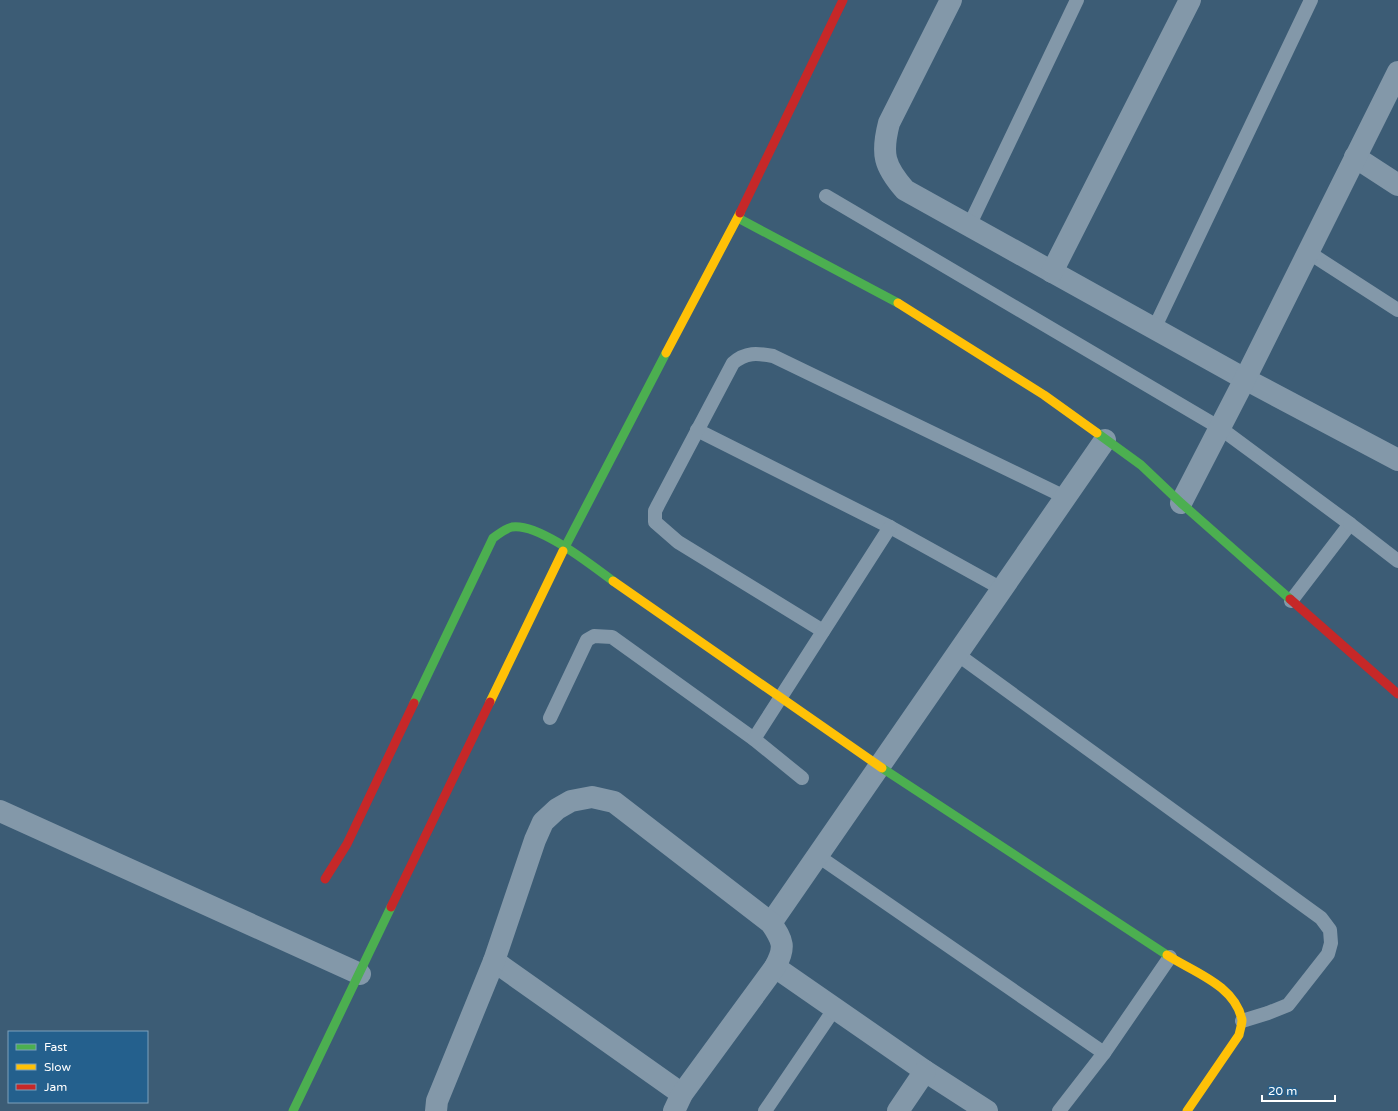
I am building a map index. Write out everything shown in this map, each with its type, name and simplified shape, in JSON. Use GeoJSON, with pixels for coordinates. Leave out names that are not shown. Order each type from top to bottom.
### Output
{"type":"FeatureCollection","features":[{"type":"Feature","properties":{"kind":"street"},"geometry":{"type":"LineString","coordinates":[[293,1111],[565,547],[678,329],[738,218],[843,0]]}},
{"type":"Feature","properties":{"kind":"street"},"geometry":{"type":"LineString","coordinates":[[951,0],[889,123],[884,141],[886,158],[891,174],[905,190],[1245,379],[1398,460]]}},
{"type":"Feature","properties":{"kind":"street"},"geometry":{"type":"LineString","coordinates":[[1052,272],[1190,0]]}},
{"type":"Feature","properties":{"kind":"street"},"geometry":{"type":"LineString","coordinates":[[1181,503],[1245,379],[1398,72]]}},
{"type":"Feature","properties":{"kind":"street"},"geometry":{"type":"LineString","coordinates":[[1355,157],[1398,185]]}},
{"type":"Feature","properties":{"kind":"street"},"geometry":{"type":"LineString","coordinates":[[738,218],[915,312],[1044,395],[1141,465],[1181,503],[1398,694]]}},
{"type":"Feature","properties":{"kind":"street"},"geometry":{"type":"LineString","coordinates":[[771,923],[1105,440]]}},
{"type":"Feature","properties":{"kind":"street"},"geometry":{"type":"LineString","coordinates":[[325,879],[347,844],[493,538],[507,528],[519,527],[535,532],[565,547],[779,698],[879,766],[1170,957],[1226,991],[1236,1005],[1242,1021],[1239,1035],[1187,1111]]}},
{"type":"Feature","properties":{"kind":"street"},"geometry":{"type":"LineString","coordinates":[[436,1111],[437,1101],[494,961],[535,840],[543,822],[556,809],[571,801],[592,797],[614,802],[771,923],[782,939],[781,956],[775,967],[678,1103],[494,961]]}},
{"type":"Feature","properties":{"kind":"street"},"geometry":{"type":"LineString","coordinates":[[0,811],[360,974]]}},
{"type":"Feature","properties":{"kind":"street"},"geometry":{"type":"LineString","coordinates":[[775,967],[925,1071],[987,1111]]}},
{"type":"Feature","properties":{"kind":"street"},"geometry":{"type":"LineString","coordinates":[[898,1111],[925,1071]]}},
{"type":"Feature","properties":{"kind":"lane"},"geometry":{"type":"LineString","coordinates":[[968,226],[1077,0]]}},
{"type":"Feature","properties":{"kind":"lane"},"geometry":{"type":"LineString","coordinates":[[1154,329],[1311,0]]}},
{"type":"Feature","properties":{"kind":"lane"},"geometry":{"type":"LineString","coordinates":[[826,196],[1220,428],[1398,561]]}},
{"type":"Feature","properties":{"kind":"lane"},"geometry":{"type":"LineString","coordinates":[[1308,252],[1398,310]]}},
{"type":"Feature","properties":{"kind":"lane"},"geometry":{"type":"LineString","coordinates":[[823,631],[678,542],[655,522],[655,511],[733,363],[741,356],[752,354],[773,356],[1065,498]]}},
{"type":"Feature","properties":{"kind":"lane"},"geometry":{"type":"LineString","coordinates":[[697,430],[890,527],[1002,589]]}},
{"type":"Feature","properties":{"kind":"lane"},"geometry":{"type":"LineString","coordinates":[[1292,601],[1350,524]]}},
{"type":"Feature","properties":{"kind":"lane"},"geometry":{"type":"LineString","coordinates":[[754,739],[890,527]]}},
{"type":"Feature","properties":{"kind":"lane"},"geometry":{"type":"LineString","coordinates":[[550,718],[587,640],[594,636],[603,635],[612,637],[754,739],[802,778]]}},
{"type":"Feature","properties":{"kind":"lane"},"geometry":{"type":"LineString","coordinates":[[957,654],[1321,918],[1330,930],[1331,943],[1328,954],[1288,1005],[1242,1021]]}},
{"type":"Feature","properties":{"kind":"lane"},"geometry":{"type":"LineString","coordinates":[[818,856],[1104,1053]]}},
{"type":"Feature","properties":{"kind":"lane"},"geometry":{"type":"LineString","coordinates":[[1060,1111],[1104,1053],[1170,957]]}},
{"type":"Feature","properties":{"kind":"lane"},"geometry":{"type":"LineString","coordinates":[[764,1111],[835,1008]]}},
{"type":"Feature","properties":{"kind":"traffic: fast"},"geometry":{"type":"LineString","coordinates":[[738,218],[898,303]]}},
{"type":"Feature","properties":{"kind":"traffic: fast"},"geometry":{"type":"LineString","coordinates":[[563,551],[666,353]]}},
{"type":"Feature","properties":{"kind":"traffic: fast"},"geometry":{"type":"LineString","coordinates":[[1097,433],[1141,465],[1181,503],[1290,599]]}},
{"type":"Feature","properties":{"kind":"traffic: fast"},"geometry":{"type":"LineString","coordinates":[[414,703],[493,538],[504,530],[512,527],[523,528],[550,538],[564,546],[613,581]]}},
{"type":"Feature","properties":{"kind":"traffic: fast"},"geometry":{"type":"LineString","coordinates":[[882,768],[1167,955]]}},
{"type":"Feature","properties":{"kind":"traffic: fast"},"geometry":{"type":"LineString","coordinates":[[293,1111],[391,907]]}},
{"type":"Feature","properties":{"kind":"traffic: slow"},"geometry":{"type":"LineString","coordinates":[[666,353],[740,213]]}},
{"type":"Feature","properties":{"kind":"traffic: slow"},"geometry":{"type":"LineString","coordinates":[[898,303],[1044,395],[1097,433]]}},
{"type":"Feature","properties":{"kind":"traffic: slow"},"geometry":{"type":"LineString","coordinates":[[490,702],[563,551]]}},
{"type":"Feature","properties":{"kind":"traffic: slow"},"geometry":{"type":"LineString","coordinates":[[613,581],[882,768]]}},
{"type":"Feature","properties":{"kind":"traffic: slow"},"geometry":{"type":"LineString","coordinates":[[1167,955],[1212,981],[1222,989],[1231,997],[1238,1008],[1242,1020],[1239,1035],[1187,1111]]}},
{"type":"Feature","properties":{"kind":"traffic: jam"},"geometry":{"type":"LineString","coordinates":[[740,213],[843,0]]}},
{"type":"Feature","properties":{"kind":"traffic: jam"},"geometry":{"type":"LineString","coordinates":[[1290,599],[1398,694]]}},
{"type":"Feature","properties":{"kind":"traffic: jam"},"geometry":{"type":"LineString","coordinates":[[391,907],[490,702]]}},
{"type":"Feature","properties":{"kind":"traffic: jam"},"geometry":{"type":"LineString","coordinates":[[325,879],[347,844],[414,703]]}}]}
